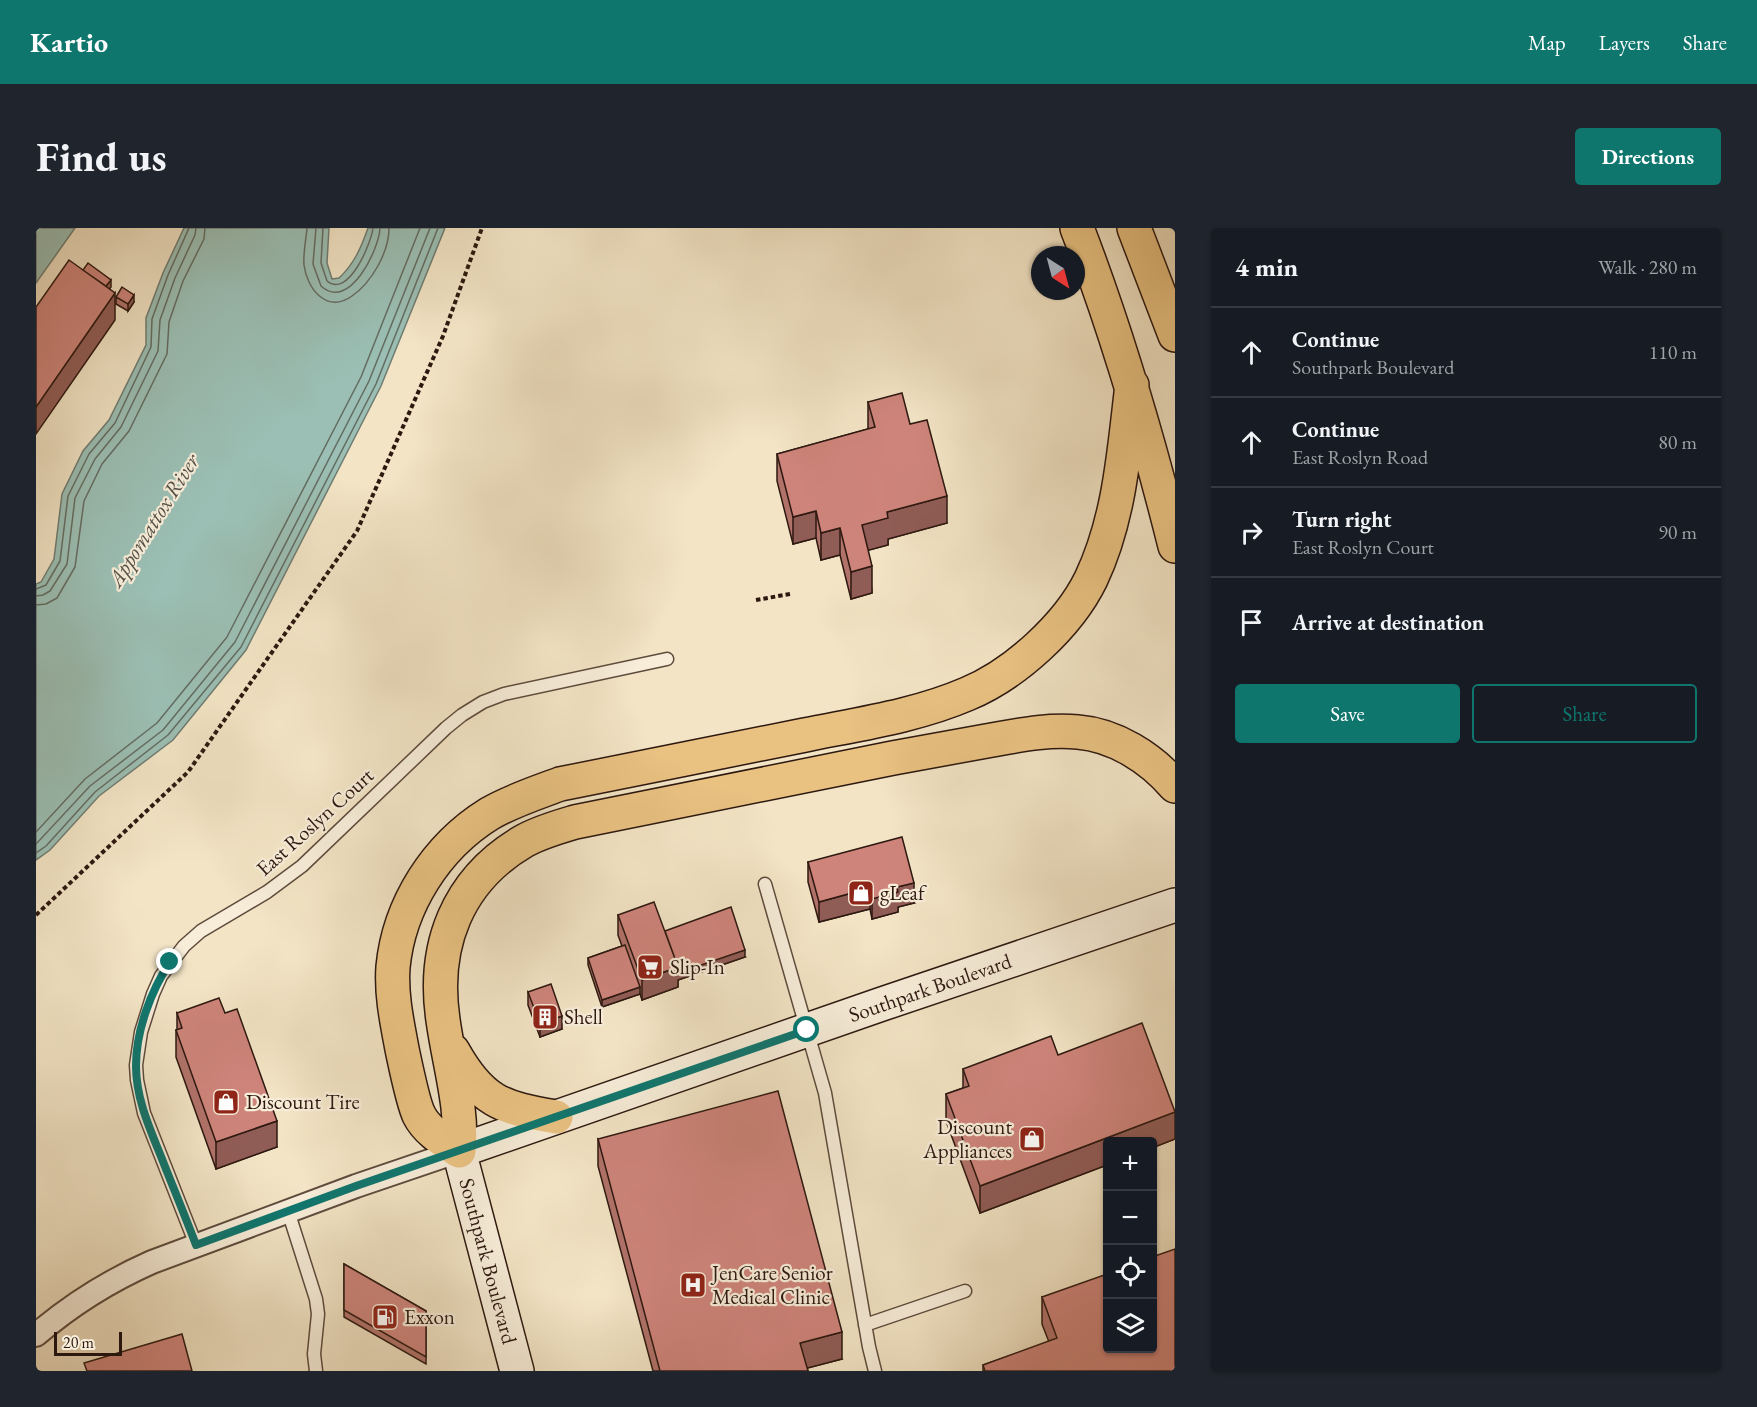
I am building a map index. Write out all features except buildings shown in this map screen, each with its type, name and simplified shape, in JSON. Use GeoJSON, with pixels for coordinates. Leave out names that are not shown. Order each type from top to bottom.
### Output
{"type":"FeatureCollection","features":[{"type":"Feature","properties":{"kind":"highway"},"geometry":{"type":"LineString","coordinates":[[1077,228],[1121,349],[1157,471],[1175,546]]}},
{"type":"Feature","properties":{"kind":"highway"},"geometry":{"type":"LineString","coordinates":[[1134,228],[1175,334]]}},
{"type":"Feature","properties":{"kind":"highway"},"geometry":{"type":"LineString","coordinates":[[459,1151],[436,1136],[418,1115],[393,998],[393,968],[396,949],[408,907],[421,883],[441,856],[462,833],[490,814],[560,784],[906,714],[947,702],[990,683],[1029,654],[1053,632],[1074,608],[1090,581],[1112,525],[1120,484],[1132,385]]}},
{"type":"Feature","properties":{"kind":"highway"},"geometry":{"type":"LineString","coordinates":[[459,1151],[460,1116],[446,1040],[439,984],[442,954],[450,925],[464,897],[482,874],[505,854],[525,841],[546,831],[575,822],[912,754],[1055,731],[1098,735],[1116,742],[1152,764],[1175,786]]}},
{"type":"Feature","properties":{"kind":"highway"},"geometry":{"type":"LineString","coordinates":[[446,1040],[471,1081],[491,1098],[523,1112],[556,1117]]}},
{"type":"Feature","properties":{"kind":"main road","name":"Southpark Boulevard"},"geometry":{"type":"LineString","coordinates":[[517,1371],[459,1151],[1167,908]]}},
{"type":"Feature","properties":{"kind":"street"},"geometry":{"type":"LineString","coordinates":[[36,1335],[83,1298],[123,1275],[288,1211],[459,1151]]}},
{"type":"Feature","properties":{"kind":"lane","name":"East Roslyn Court"},"geometry":{"type":"LineString","coordinates":[[196,1245],[144,1113],[137,1080],[136,1065],[141,1032],[153,994],[170,962],[201,931],[267,892],[302,866],[428,744],[462,715],[483,702],[504,694],[667,659]]}},
{"type":"Feature","properties":{"kind":"lane"},"geometry":{"type":"LineString","coordinates":[[765,884],[825,1093],[875,1371]]}},
{"type":"Feature","properties":{"kind":"lane"},"geometry":{"type":"LineString","coordinates":[[288,1211],[316,1299],[318,1314],[314,1354],[316,1371]]}},
{"type":"Feature","properties":{"kind":"lane"},"geometry":{"type":"LineString","coordinates":[[865,1325],[965,1291]]}},
{"type":"Feature","properties":{"kind":"path"},"geometry":{"type":"LineString","coordinates":[[36,915],[188,772],[357,531],[443,336],[482,228]]}},
{"type":"Feature","properties":{"kind":"path"},"geometry":{"type":"LineString","coordinates":[[756,600],[790,594]]}},
{"type":"Feature","properties":{"kind":"water"},"geometry":{"type":"Polygon","coordinates":[[[36,228],[75,228],[36,283],[36,228]]]}},
{"type":"Feature","properties":{"kind":"water","name":"Appomattox River"},"geometry":{"type":"Polygon","coordinates":[[[184,228],[329,228],[327,263],[332,279],[339,278],[349,267],[360,249],[368,228],[445,228],[381,386],[246,650],[173,740],[99,796],[50,850],[36,860],[36,584],[41,582],[54,559],[62,494],[83,451],[109,420],[146,345],[146,318],[163,273],[184,228]]]}},
{"type":"Feature","properties":{"kind":"place","name":"gLeaf"},"geometry":{"type":"Point","coordinates":[861,893]}},
{"type":"Feature","properties":{"kind":"place","name":"Slip-In"},"geometry":{"type":"Point","coordinates":[650,967]}},
{"type":"Feature","properties":{"kind":"place","name":"Shell"},"geometry":{"type":"Point","coordinates":[545,1017]}},
{"type":"Feature","properties":{"kind":"place","name":"Discount Tire"},"geometry":{"type":"Point","coordinates":[226,1102]}},
{"type":"Feature","properties":{"kind":"place","name":"Discount Appliances"},"geometry":{"type":"Point","coordinates":[1032,1139]}},
{"type":"Feature","properties":{"kind":"place","name":"JenCare Senior Medical Clinic"},"geometry":{"type":"Point","coordinates":[693,1285]}},
{"type":"Feature","properties":{"kind":"place","name":"Exxon"},"geometry":{"type":"Point","coordinates":[385,1317]}},
{"type":"Feature","properties":{"kind":"route"},"geometry":{"type":"LineString","coordinates":[[170,962],[153,994],[141,1032],[137,1050],[137,1080],[144,1113],[196,1245],[356,1186],[807,1030]]}}]}
